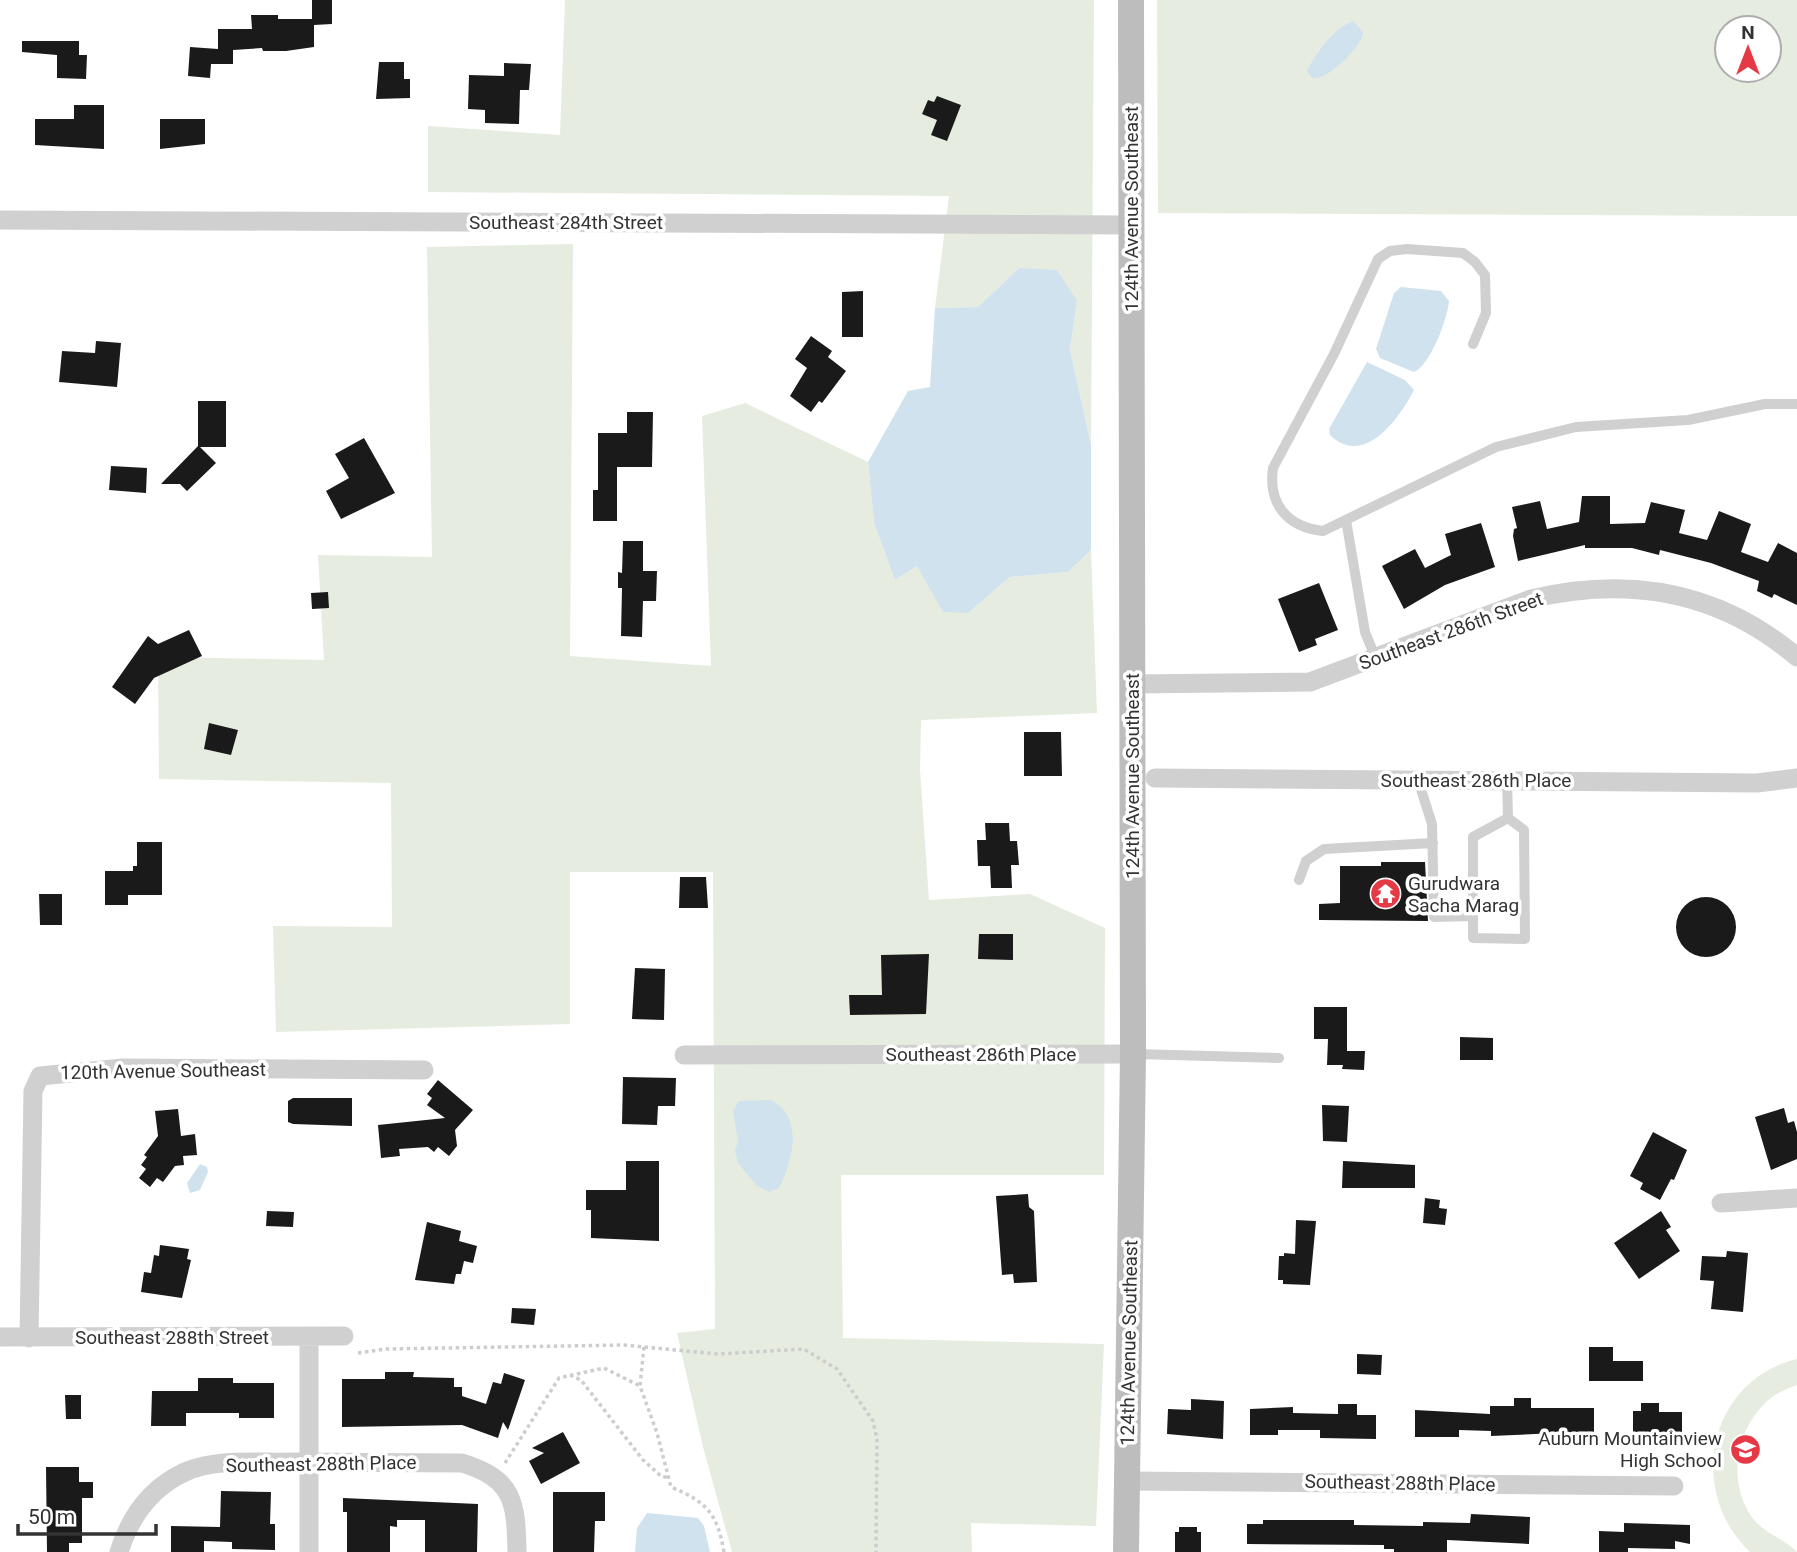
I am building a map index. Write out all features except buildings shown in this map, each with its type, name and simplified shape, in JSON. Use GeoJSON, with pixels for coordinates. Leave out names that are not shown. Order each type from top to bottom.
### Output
{"type":"FeatureCollection","features":[{"type":"Feature","properties":{"kind":"street","name":"124th Avenue Southeast"},"geometry":{"type":"LineString","coordinates":[[1126,1552],[1133,1054],[1130,0]]}},
{"type":"Feature","properties":{"kind":"street","name":"Southeast 284th Street"},"geometry":{"type":"LineString","coordinates":[[0,220],[1131,225]]}},
{"type":"Feature","properties":{"kind":"street","name":"Southeast 286th Street"},"geometry":{"type":"LineString","coordinates":[[1132,684],[1310,682],[1531,599],[1564,591],[1636,587],[1708,606],[1754,626],[1797,657]]}},
{"type":"Feature","properties":{"kind":"street","name":"Southeast 286th Place"},"geometry":{"type":"LineString","coordinates":[[1155,778],[1757,783],[1797,778]]}},
{"type":"Feature","properties":{"kind":"street","name":"Southeast 286th Place"},"geometry":{"type":"LineString","coordinates":[[684,1055],[1133,1054]]}},
{"type":"Feature","properties":{"kind":"street","name":"120th Avenue Southeast"},"geometry":{"type":"LineString","coordinates":[[29,1338],[33,1091],[40,1076],[122,1068],[424,1070]]}},
{"type":"Feature","properties":{"kind":"street"},"geometry":{"type":"LineString","coordinates":[[1721,1203],[1797,1198]]}},
{"type":"Feature","properties":{"kind":"street"},"geometry":{"type":"LineString","coordinates":[[309,1336],[309,1552]]}},
{"type":"Feature","properties":{"kind":"street","name":"Southeast 288th Street"},"geometry":{"type":"LineString","coordinates":[[0,1337],[344,1336]]}},
{"type":"Feature","properties":{"kind":"street","name":"Southeast 288th Place"},"geometry":{"type":"LineString","coordinates":[[119,1552],[127,1527],[146,1499],[184,1473],[203,1466],[309,1462],[462,1463],[502,1472]]}},
{"type":"Feature","properties":{"kind":"street"},"geometry":{"type":"LineString","coordinates":[[502,1472],[516,1519],[517,1552]]}},
{"type":"Feature","properties":{"kind":"street","name":"Southeast 288th Place"},"geometry":{"type":"LineString","coordinates":[[1127,1481],[1674,1486]]}},
{"type":"Feature","properties":{"kind":"lane"},"geometry":{"type":"LineString","coordinates":[[1473,344],[1486,313],[1485,275],[1475,261],[1463,253],[1407,248],[1390,251],[1378,259],[1334,354],[1273,468],[1270,488],[1282,514],[1292,522],[1323,531],[1496,447],[1576,427],[1688,421],[1765,404],[1797,404]]}},
{"type":"Feature","properties":{"kind":"lane"},"geometry":{"type":"LineString","coordinates":[[1346,520],[1365,632],[1376,659]]}},
{"type":"Feature","properties":{"kind":"lane"},"geometry":{"type":"LineString","coordinates":[[1418,780],[1432,824],[1434,917],[1472,916]]}},
{"type":"Feature","properties":{"kind":"lane"},"geometry":{"type":"LineString","coordinates":[[1507,780],[1508,818]]}},
{"type":"Feature","properties":{"kind":"lane"},"geometry":{"type":"LineString","coordinates":[[1508,818],[1524,830],[1525,939],[1473,938],[1473,837],[1508,818]]}},
{"type":"Feature","properties":{"kind":"lane"},"geometry":{"type":"LineString","coordinates":[[1299,880],[1307,861],[1324,849],[1433,843]]}},
{"type":"Feature","properties":{"kind":"lane","name":"Southeast 286th Place"},"geometry":{"type":"LineString","coordinates":[[1133,1054],[1279,1058]]}},
{"type":"Feature","properties":{"kind":"path"},"geometry":{"type":"LineString","coordinates":[[358,1353],[386,1349],[644,1348],[718,1354],[804,1349],[837,1369],[873,1421],[877,1439],[876,1552]]}},
{"type":"Feature","properties":{"kind":"path"},"geometry":{"type":"LineString","coordinates":[[644,1348],[640,1386],[671,1487],[692,1496],[711,1511],[719,1527],[724,1552]]}},
{"type":"Feature","properties":{"kind":"path"},"geometry":{"type":"LineString","coordinates":[[502,1472],[559,1378],[604,1368],[640,1386]]}},
{"type":"Feature","properties":{"kind":"path"},"geometry":{"type":"LineString","coordinates":[[568,1374],[581,1380],[643,1460],[662,1477],[669,1477]]}},
{"type":"Feature","properties":{"kind":"shaded area"},"geometry":{"type":"Polygon","coordinates":[[[565,0],[1094,0],[1091,445],[1070,350],[1077,301],[1019,268],[978,307],[935,308],[949,196],[428,192],[428,126],[560,135],[565,0]]]}},
{"type":"Feature","properties":{"kind":"shaded area"},"geometry":{"type":"Polygon","coordinates":[[[1157,0],[1797,0],[1797,216],[1158,213],[1157,0]]]}},
{"type":"Feature","properties":{"kind":"shaded area"},"geometry":{"type":"Polygon","coordinates":[[[573,244],[570,656],[711,666],[702,416],[745,403],[868,462],[874,523],[895,580],[917,566],[968,613],[1010,577],[1068,572],[1091,550],[1097,713],[921,720],[920,770],[929,900],[1030,894],[1105,928],[1104,1175],[841,1175],[843,1338],[1104,1344],[1096,1526],[971,1523],[972,1552],[732,1552],[703,1447],[677,1333],[715,1329],[713,872],[570,872],[570,1024],[276,1032],[273,926],[392,927],[391,783],[159,779],[158,657],[324,660],[318,555],[432,557],[427,247],[573,244]]]}},
{"type":"Feature","properties":{"kind":"shaded area"},"geometry":{"type":"Polygon","coordinates":[[[1797,1359],[1797,1385],[1772,1397],[1750,1423],[1743,1438],[1737,1472],[1745,1505],[1754,1520],[1797,1552],[1750,1552],[1730,1527],[1718,1499],[1713,1470],[1716,1441],[1726,1414],[1743,1390],[1767,1371],[1797,1359]]]}},
{"type":"Feature","properties":{"kind":"water"},"geometry":{"type":"Polygon","coordinates":[[[1353,21],[1363,32],[1357,46],[1334,69],[1318,78],[1312,78],[1307,71],[1321,49],[1332,35],[1353,21]]]}},
{"type":"Feature","properties":{"kind":"water"},"geometry":{"type":"Polygon","coordinates":[[[1019,268],[1057,270],[1077,301],[1070,350],[1091,445],[1091,550],[1068,572],[1010,577],[968,613],[943,612],[917,566],[895,580],[874,523],[868,462],[908,391],[930,387],[935,308],[978,307],[1019,268]]]}},
{"type":"Feature","properties":{"kind":"water"},"geometry":{"type":"Polygon","coordinates":[[[1401,287],[1441,291],[1449,301],[1442,329],[1432,351],[1414,372],[1380,358],[1376,349],[1394,293],[1401,287]]]}},
{"type":"Feature","properties":{"kind":"water"},"geometry":{"type":"Polygon","coordinates":[[[1367,362],[1405,380],[1414,390],[1390,426],[1379,436],[1368,443],[1355,446],[1343,444],[1330,435],[1329,429],[1367,362]]]}},
{"type":"Feature","properties":{"kind":"water"},"geometry":{"type":"Polygon","coordinates":[[[771,1100],[782,1108],[788,1117],[793,1141],[788,1166],[779,1188],[769,1192],[756,1185],[738,1163],[735,1151],[738,1141],[733,1111],[739,1101],[771,1100]]]}},
{"type":"Feature","properties":{"kind":"water"},"geometry":{"type":"Polygon","coordinates":[[[200,1164],[207,1167],[208,1172],[200,1190],[190,1193],[187,1183],[200,1164]]]}},
{"type":"Feature","properties":{"kind":"water"},"geometry":{"type":"Polygon","coordinates":[[[647,1513],[698,1518],[704,1526],[710,1552],[635,1552],[637,1528],[647,1513]]]}},
{"type":"Feature","properties":{"kind":"place","name":"Gurudwara Sacha Marag"},"geometry":{"type":"Point","coordinates":[1385,894]}},
{"type":"Feature","properties":{"kind":"place","name":"Auburn Mountainview High School"},"geometry":{"type":"Point","coordinates":[1745,1449]}}]}
